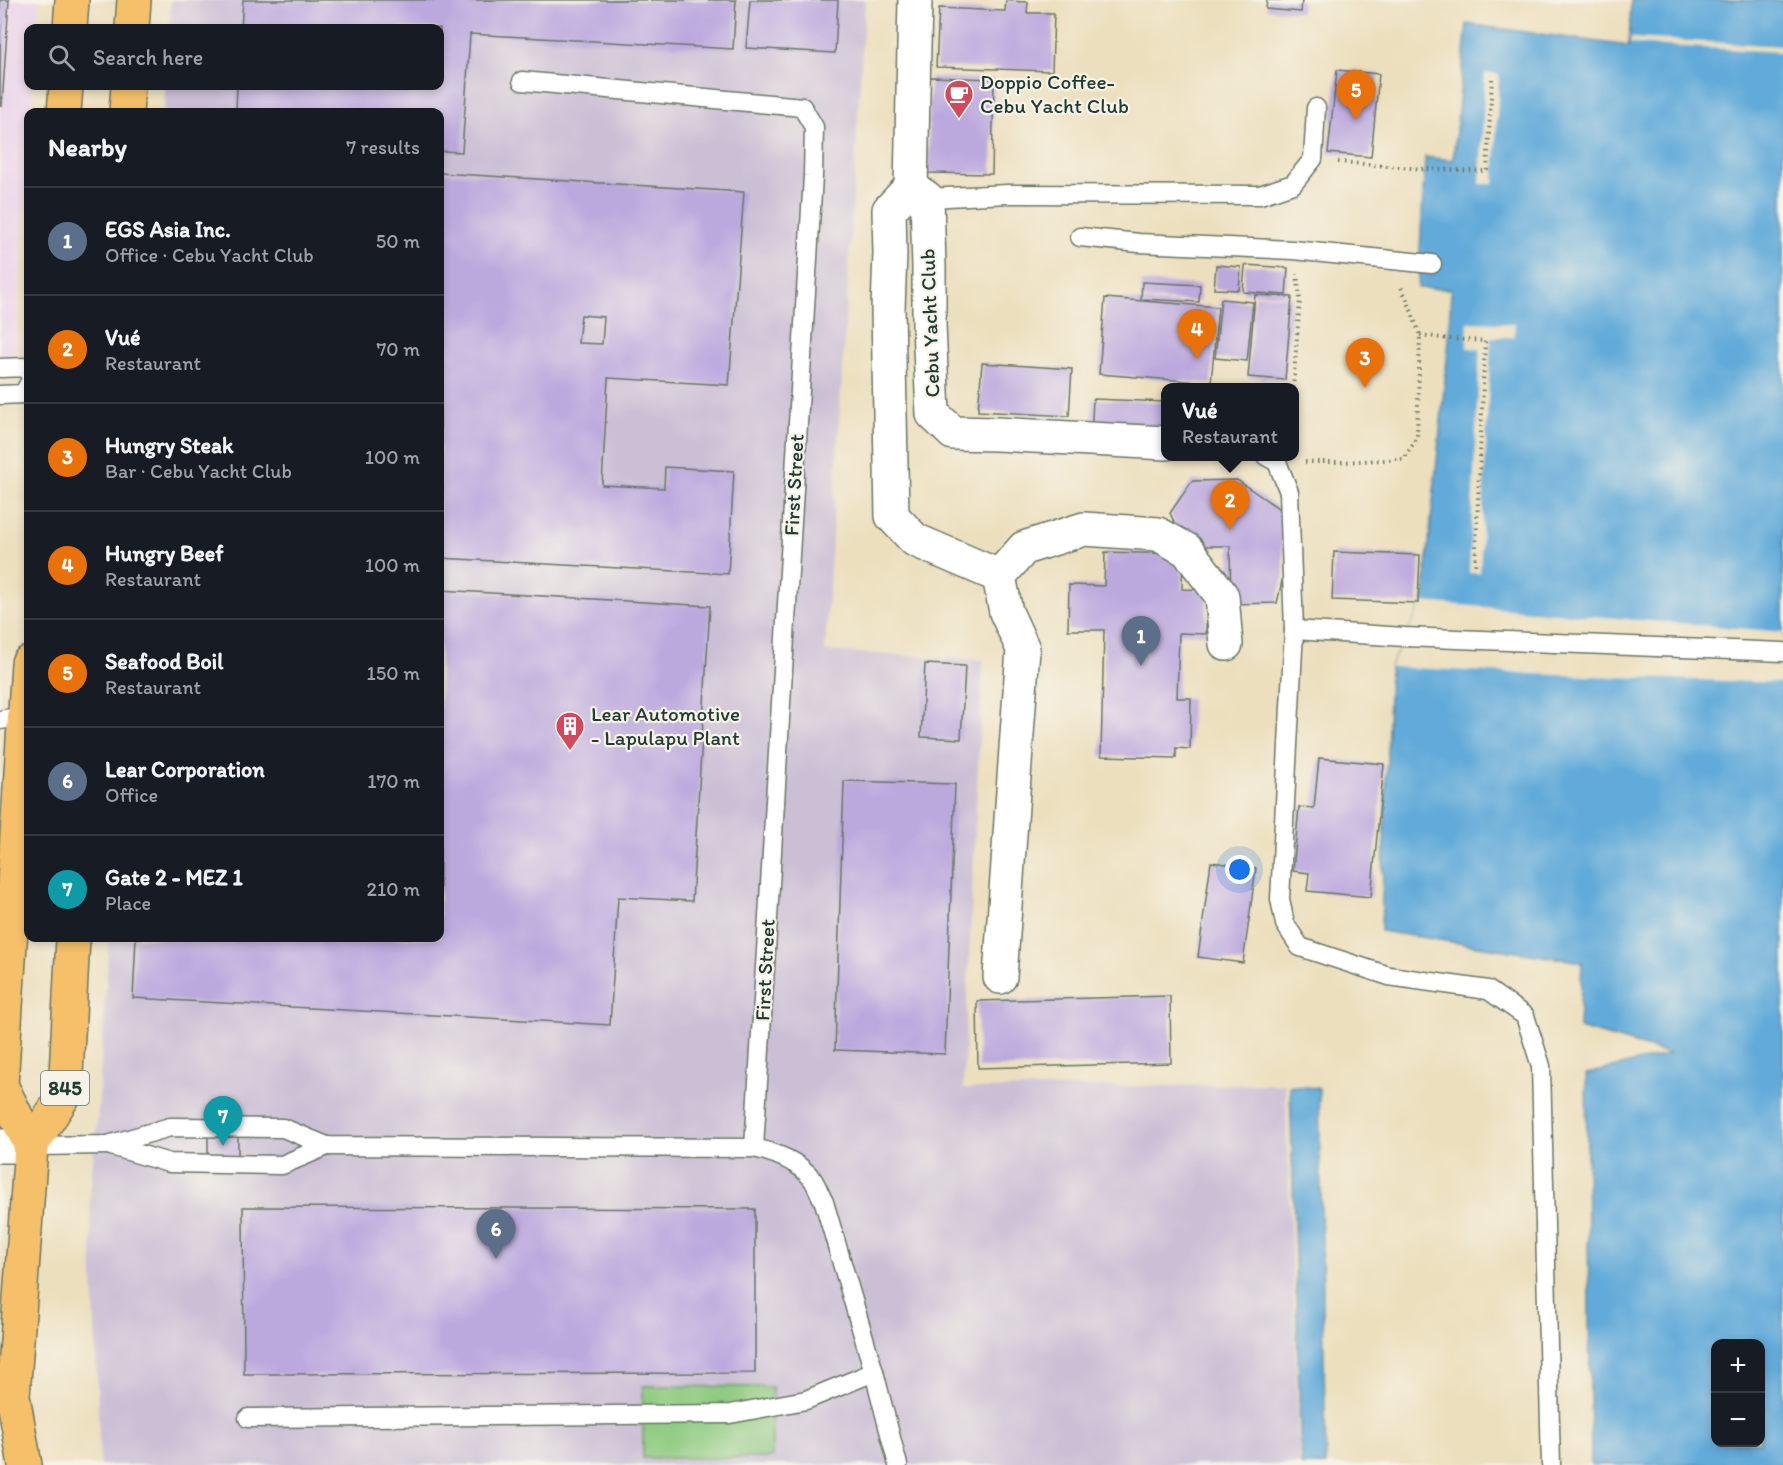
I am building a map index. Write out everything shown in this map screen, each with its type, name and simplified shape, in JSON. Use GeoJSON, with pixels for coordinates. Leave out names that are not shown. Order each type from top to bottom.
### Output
{"type":"FeatureCollection","features":[{"type":"Feature","properties":{"kind":"main road"},"geometry":{"type":"LineString","coordinates":[[70,24],[72,0]]}},
{"type":"Feature","properties":{"kind":"main road"},"geometry":{"type":"LineString","coordinates":[[132,24],[134,0]]}},
{"type":"Feature","properties":{"kind":"main road"},"geometry":{"type":"LineString","coordinates":[[64,108],[66,90]]}},
{"type":"Feature","properties":{"kind":"main road"},"geometry":{"type":"LineString","coordinates":[[126,108],[128,90]]}},
{"type":"Feature","properties":{"kind":"main road","name":"845"},"geometry":{"type":"LineString","coordinates":[[24,678],[13,718],[1,1085],[23,1146],[13,1396],[25,1465]]}},
{"type":"Feature","properties":{"kind":"main road","name":"845"},"geometry":{"type":"LineString","coordinates":[[23,1146],[65,1094],[73,942]]}},
{"type":"Feature","properties":{"kind":"street","name":"Cebu Yacht Club"},"geometry":{"type":"LineString","coordinates":[[915,0],[919,193],[929,267],[933,414],[953,434],[1161,443]]}},
{"type":"Feature","properties":{"kind":"street"},"geometry":{"type":"LineString","coordinates":[[919,193],[890,210],[888,309],[892,516],[915,540],[999,576]]}},
{"type":"Feature","properties":{"kind":"street"},"geometry":{"type":"LineString","coordinates":[[999,576],[1024,548],[1084,528],[1158,534],[1187,550],[1222,596],[1226,644]]}},
{"type":"Feature","properties":{"kind":"street"},"geometry":{"type":"LineString","coordinates":[[999,576],[1006,612],[1023,649],[1000,977]]}},
{"type":"Feature","properties":{"kind":"lane","name":"First Street"},"geometry":{"type":"LineString","coordinates":[[522,81],[802,107],[813,127],[813,176],[754,1148]]}},
{"type":"Feature","properties":{"kind":"lane"},"geometry":{"type":"LineString","coordinates":[[919,193],[1260,195],[1293,184],[1313,159],[1316,108]]}},
{"type":"Feature","properties":{"kind":"lane"},"geometry":{"type":"LineString","coordinates":[[1080,237],[1139,243],[1293,250],[1432,264]]}},
{"type":"Feature","properties":{"kind":"lane"},"geometry":{"type":"LineString","coordinates":[[0,368],[24,368]]}},
{"type":"Feature","properties":{"kind":"lane"},"geometry":{"type":"LineString","coordinates":[[0,395],[24,394]]}},
{"type":"Feature","properties":{"kind":"lane"},"geometry":{"type":"LineString","coordinates":[[1272,461],[1289,492],[1294,630],[1280,898],[1285,924],[1300,947],[1389,976],[1488,990],[1525,1016],[1540,1066],[1551,1465]]}},
{"type":"Feature","properties":{"kind":"lane"},"geometry":{"type":"LineString","coordinates":[[1294,630],[1405,637],[1783,652]]}},
{"type":"Feature","properties":{"kind":"lane"},"geometry":{"type":"LineString","coordinates":[[23,1146],[108,1145],[170,1126],[180,1126],[283,1128],[327,1146],[754,1148],[774,1153],[788,1159],[813,1180],[824,1202],[874,1372],[898,1465]]}},
{"type":"Feature","properties":{"kind":"lane"},"geometry":{"type":"LineString","coordinates":[[108,1145],[169,1163],[282,1165],[327,1146]]}},
{"type":"Feature","properties":{"kind":"lane"},"geometry":{"type":"LineString","coordinates":[[248,1418],[730,1414],[806,1400],[874,1372]]}},
{"type":"Feature","properties":{"kind":"path"},"geometry":{"type":"LineString","coordinates":[[1313,159],[1424,169],[1487,171],[1492,79]]}},
{"type":"Feature","properties":{"kind":"path"},"geometry":{"type":"LineString","coordinates":[[1293,250],[1300,299],[1293,383]]}},
{"type":"Feature","properties":{"kind":"path"},"geometry":{"type":"LineString","coordinates":[[1299,460],[1341,462],[1404,459],[1417,437],[1420,335],[1408,302],[1386,260]]}},
{"type":"Feature","properties":{"kind":"path"},"geometry":{"type":"LineString","coordinates":[[1420,335],[1485,341],[1475,568]]}},
{"type":"Feature","properties":{"kind":"shaded area"},"geometry":{"type":"Polygon","coordinates":[[[0,0],[39,0],[37,24],[24,24],[24,90],[33,90],[31,108],[24,108],[24,217],[15,360],[0,360],[0,0]]]}},
{"type":"Feature","properties":{"kind":"shaded area"},"geometry":{"type":"Polygon","coordinates":[[[171,0],[865,0],[825,651],[983,660],[963,1089],[1285,1084],[1299,1465],[100,1465],[90,1196],[109,942],[444,942],[444,108],[164,108],[165,90],[444,90],[444,24],[169,24],[171,0]]]}},
{"type":"Feature","properties":{"kind":"green space"},"geometry":{"type":"Polygon","coordinates":[[[643,1386],[772,1387],[772,1458],[643,1458],[643,1386]]]}},
{"type":"Feature","properties":{"kind":"water"},"geometry":{"type":"Polygon","coordinates":[[[1631,0],[1783,0],[1783,1465],[1591,1465],[1586,1074],[1670,1054],[1579,1028],[1582,962],[1381,931],[1390,667],[1423,602],[1449,339],[1451,289],[1418,288],[1425,157],[1453,160],[1467,24],[1629,46],[1631,0]]]}},
{"type":"Feature","properties":{"kind":"water"},"geometry":{"type":"Polygon","coordinates":[[[1290,1086],[1319,1088],[1326,1465],[1301,1465],[1290,1086]]]}},
{"type":"Feature","properties":{"kind":"pier"},"geometry":{"type":"Polygon","coordinates":[[[1631,38],[1783,46],[1783,52],[1630,44],[1631,38]]]}},
{"type":"Feature","properties":{"kind":"pier"},"geometry":{"type":"Polygon","coordinates":[[[1485,73],[1499,74],[1494,184],[1480,184],[1485,73]]]}},
{"type":"Feature","properties":{"kind":"pier"},"geometry":{"type":"Polygon","coordinates":[[[1468,322],[1515,324],[1514,337],[1491,337],[1480,573],[1469,573],[1480,349],[1467,348],[1468,322]]]}},
{"type":"Feature","properties":{"kind":"pier"},"geometry":{"type":"Polygon","coordinates":[[[1423,602],[1783,632],[1783,683],[1390,667],[1423,602]]]}},
{"type":"Feature","properties":{"kind":"building"},"geometry":{"type":"Polygon","coordinates":[[[0,0],[9,0],[2,106],[0,106],[0,0]]]}},
{"type":"Feature","properties":{"kind":"building"},"geometry":{"type":"Polygon","coordinates":[[[243,0],[736,0],[733,49],[470,34],[462,152],[444,151],[444,108],[236,108],[237,90],[444,90],[444,24],[241,24],[243,0]]]}},
{"type":"Feature","properties":{"kind":"building"},"geometry":{"type":"Polygon","coordinates":[[[750,0],[838,0],[835,53],[746,48],[750,0]]]}},
{"type":"Feature","properties":{"kind":"building"},"geometry":{"type":"Polygon","coordinates":[[[1267,0],[1302,0],[1301,12],[1266,9],[1267,0]]]}},
{"type":"Feature","properties":{"kind":"building"},"geometry":{"type":"Polygon","coordinates":[[[1006,1],[1028,2],[1027,13],[1054,13],[1052,71],[936,67],[939,8],[1005,11],[1006,1]]]}},
{"type":"Feature","properties":{"kind":"building"},"geometry":{"type":"Polygon","coordinates":[[[1337,70],[1379,74],[1371,157],[1328,153],[1337,70]]]}},
{"type":"Feature","properties":{"kind":"building"},"geometry":{"type":"Polygon","coordinates":[[[930,77],[994,79],[992,174],[928,173],[930,77]]]}},
{"type":"Feature","properties":{"kind":"building"},"geometry":{"type":"Polygon","coordinates":[[[444,173],[744,192],[729,385],[608,378],[602,485],[664,488],[665,467],[734,471],[728,574],[444,558],[444,173]],[[581,315],[578,343],[602,344],[604,317],[581,315]]]}},
{"type":"Feature","properties":{"kind":"building"},"geometry":{"type":"Polygon","coordinates":[[[1216,265],[1241,267],[1239,290],[1214,289],[1216,265]]]}},
{"type":"Feature","properties":{"kind":"building"},"geometry":{"type":"Polygon","coordinates":[[[1245,265],[1288,268],[1286,295],[1243,292],[1245,265]]]}},
{"type":"Feature","properties":{"kind":"building"},"geometry":{"type":"Polygon","coordinates":[[[1142,282],[1200,285],[1199,302],[1141,299],[1142,282]]]}},
{"type":"Feature","properties":{"kind":"building"},"geometry":{"type":"Polygon","coordinates":[[[1255,295],[1292,297],[1285,380],[1248,377],[1255,295]]]}},
{"type":"Feature","properties":{"kind":"building"},"geometry":{"type":"Polygon","coordinates":[[[1105,298],[1218,307],[1211,383],[1099,374],[1105,298]]]}},
{"type":"Feature","properties":{"kind":"building"},"geometry":{"type":"Polygon","coordinates":[[[1221,299],[1253,302],[1247,361],[1215,358],[1221,299]]]}},
{"type":"Feature","properties":{"kind":"building"},"geometry":{"type":"Polygon","coordinates":[[[982,363],[1072,369],[1069,416],[978,411],[982,363]]]}},
{"type":"Feature","properties":{"kind":"building"},"geometry":{"type":"Polygon","coordinates":[[[1093,399],[1161,402],[1161,442],[1091,438],[1093,399]]]}},
{"type":"Feature","properties":{"kind":"building"},"geometry":{"type":"Polygon","coordinates":[[[1237,480],[1281,510],[1284,573],[1277,603],[1231,604],[1230,546],[1185,546],[1170,513],[1192,481],[1237,480]]]}},
{"type":"Feature","properties":{"kind":"building"},"geometry":{"type":"Polygon","coordinates":[[[1105,552],[1183,554],[1182,589],[1207,590],[1206,634],[1179,633],[1177,698],[1191,698],[1190,749],[1176,748],[1176,758],[1101,756],[1104,630],[1068,630],[1069,585],[1104,586],[1105,552]]]}},
{"type":"Feature","properties":{"kind":"building"},"geometry":{"type":"Polygon","coordinates":[[[1334,552],[1420,555],[1418,603],[1332,600],[1334,552]]]}},
{"type":"Feature","properties":{"kind":"building","name":"Lear Automotive - Lapulapu Plant"},"geometry":{"type":"Polygon","coordinates":[[[444,590],[710,606],[692,901],[618,897],[610,1025],[133,998],[136,942],[444,942],[444,590]]]}},
{"type":"Feature","properties":{"kind":"building"},"geometry":{"type":"Polygon","coordinates":[[[925,664],[965,666],[961,739],[921,737],[925,664]]]}},
{"type":"Feature","properties":{"kind":"building"},"geometry":{"type":"Polygon","coordinates":[[[1319,758],[1384,764],[1371,897],[1307,891],[1309,873],[1293,871],[1299,807],[1314,808],[1319,758]]]}},
{"type":"Feature","properties":{"kind":"building"},"geometry":{"type":"Polygon","coordinates":[[[844,781],[955,784],[945,1054],[835,1050],[844,781]]]}},
{"type":"Feature","properties":{"kind":"building"},"geometry":{"type":"Polygon","coordinates":[[[1211,862],[1256,868],[1243,963],[1198,957],[1211,862]]]}},
{"type":"Feature","properties":{"kind":"building"},"geometry":{"type":"Polygon","coordinates":[[[1170,996],[1171,1063],[978,1068],[977,1001],[1170,996]]]}},
{"type":"Feature","properties":{"kind":"building"},"geometry":{"type":"Polygon","coordinates":[[[208,1136],[238,1137],[238,1156],[208,1155],[208,1136]]]}},
{"type":"Feature","properties":{"kind":"building"},"geometry":{"type":"Polygon","coordinates":[[[243,1207],[755,1209],[755,1373],[244,1374],[243,1207]]]}},
{"type":"Feature","properties":{"kind":"place","name":"Doppio Coffee- Cebu Yacht Club"},"geometry":{"type":"Point","coordinates":[959,120]}},
{"type":"Feature","properties":{"kind":"place","name":"Seafood Boil"},"geometry":{"type":"Point","coordinates":[1356,120]}},
{"type":"Feature","properties":{"kind":"place","name":"Hungry Beef"},"geometry":{"type":"Point","coordinates":[1197,359]}},
{"type":"Feature","properties":{"kind":"place","name":"Hungry Steak"},"geometry":{"type":"Point","coordinates":[1365,388]}},
{"type":"Feature","properties":{"kind":"place","name":"Vué"},"geometry":{"type":"Point","coordinates":[1230,530]}},
{"type":"Feature","properties":{"kind":"place","name":"EGS Asia Inc."},"geometry":{"type":"Point","coordinates":[1141,666]}},
{"type":"Feature","properties":{"kind":"place","name":"Lear Automotive - Lapulapu Plant"},"geometry":{"type":"Point","coordinates":[570,752]}},
{"type":"Feature","properties":{"kind":"place","name":"Gate 2 - MEZ 1"},"geometry":{"type":"Point","coordinates":[223,1146]}},
{"type":"Feature","properties":{"kind":"place","name":"Lear Corporation"},"geometry":{"type":"Point","coordinates":[496,1259]}}]}
